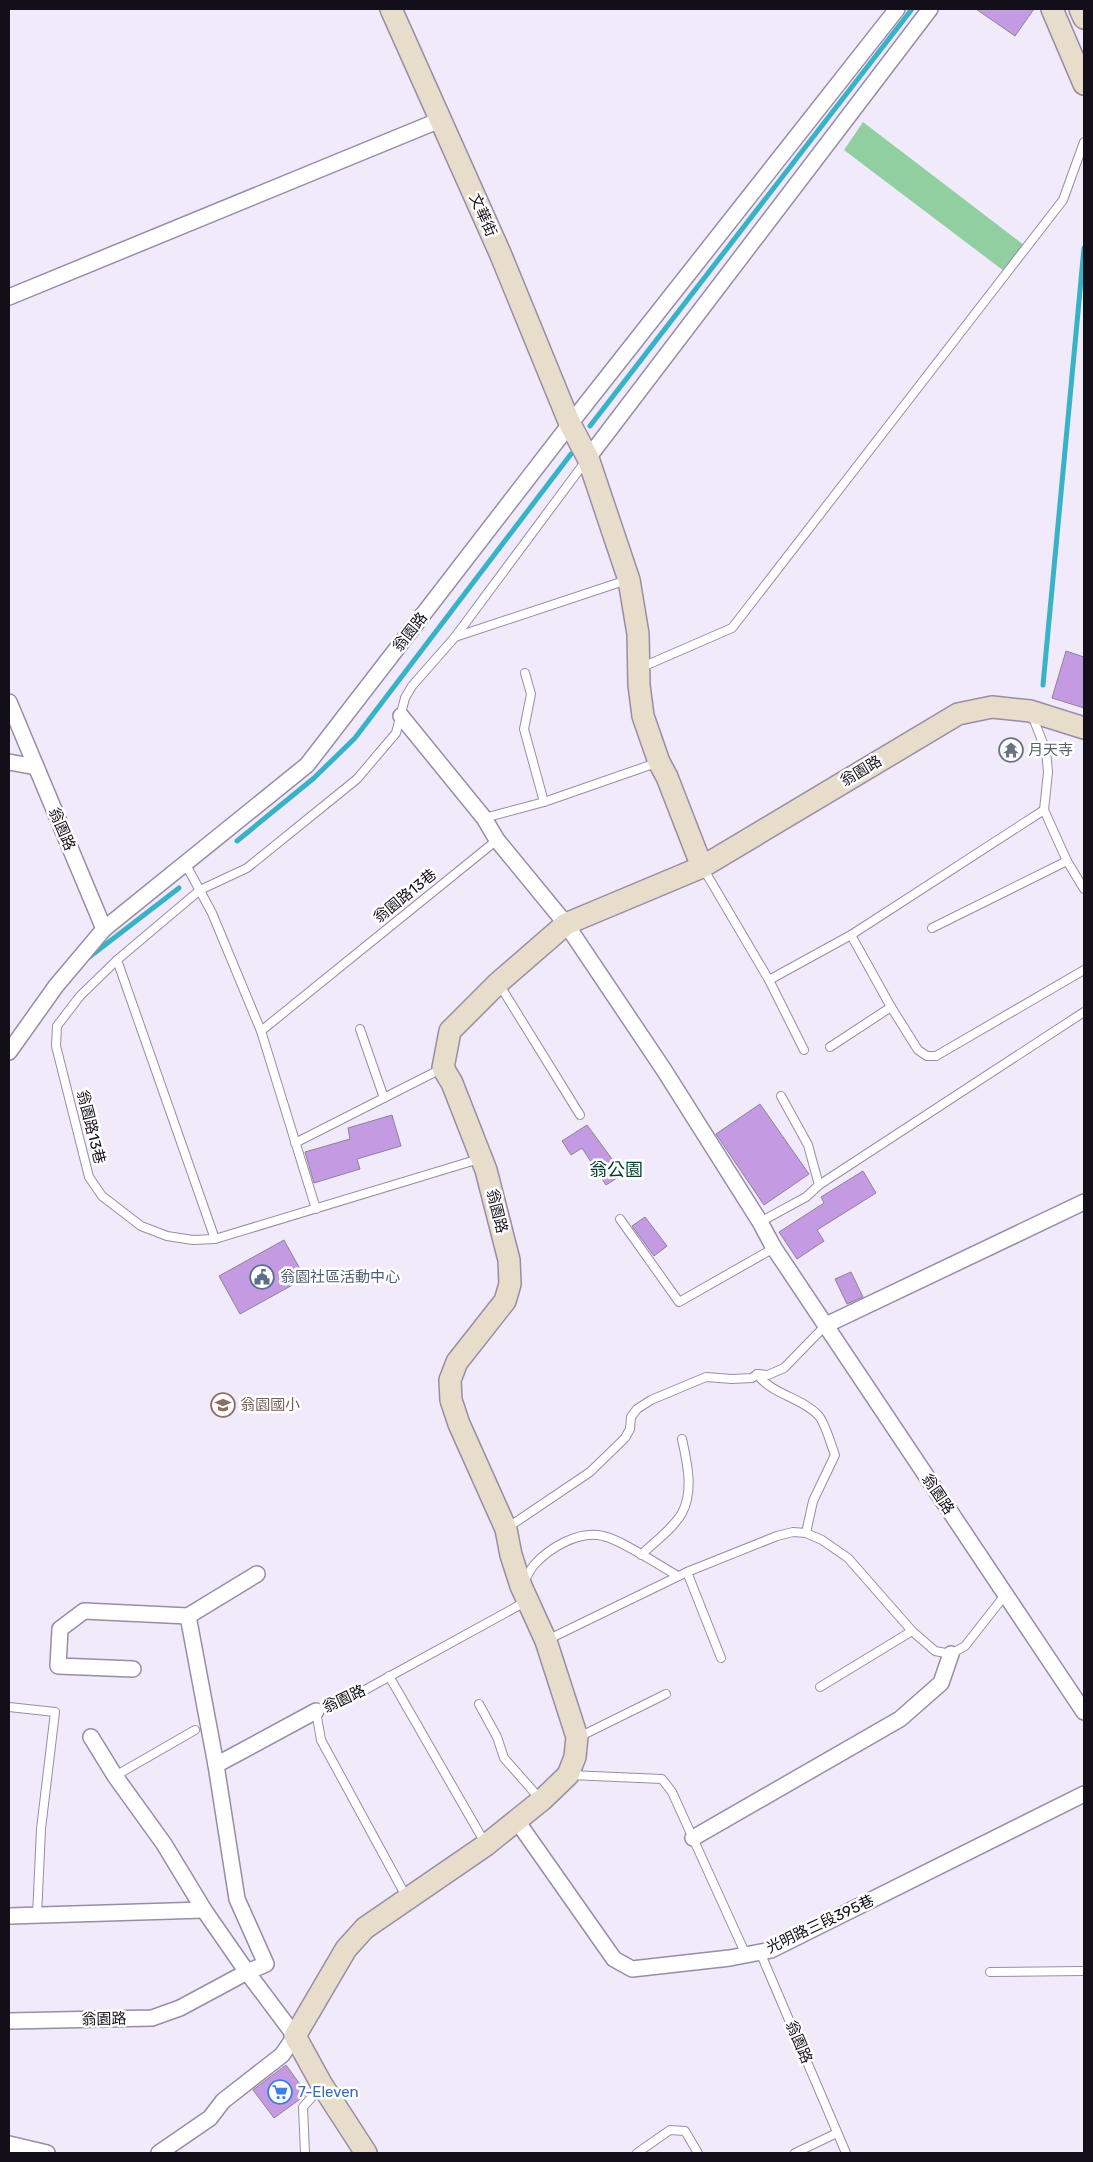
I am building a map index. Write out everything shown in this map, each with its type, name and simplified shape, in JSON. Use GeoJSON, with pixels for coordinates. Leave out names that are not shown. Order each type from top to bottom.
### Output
{"type":"FeatureCollection","features":[{"type":"Feature","properties":{"kind":"street","name":"文華街"},"geometry":{"type":"LineString","coordinates":[[390,9],[500,253],[570,424]]}},
{"type":"Feature","properties":{"kind":"street","name":"翁園路"},"geometry":{"type":"LineString","coordinates":[[9,1052],[56,986],[104,929],[307,765],[570,424],[897,9]]}},
{"type":"Feature","properties":{"kind":"street"},"geometry":{"type":"LineString","coordinates":[[588,458],[930,9]]}},
{"type":"Feature","properties":{"kind":"street"},"geometry":{"type":"LineString","coordinates":[[1052,9],[1084,84]]}},
{"type":"Feature","properties":{"kind":"street"},"geometry":{"type":"LineString","coordinates":[[1080,9],[1084,18]]}},
{"type":"Feature","properties":{"kind":"street"},"geometry":{"type":"LineString","coordinates":[[9,297],[440,120]]}},
{"type":"Feature","properties":{"kind":"street"},"geometry":{"type":"LineString","coordinates":[[570,424],[588,458],[629,580],[638,634],[638,669],[643,716],[659,762],[667,777],[702,867]]}},
{"type":"Feature","properties":{"kind":"street","name":"翁園路"},"geometry":{"type":"LineString","coordinates":[[9,702],[104,929]]}},
{"type":"Feature","properties":{"kind":"street","name":"翁園路"},"geometry":{"type":"LineString","coordinates":[[159,2153],[210,2118],[224,2100],[282,2055],[346,1949],[365,1928],[486,1845],[517,1821],[568,1775],[575,1757],[577,1738],[546,1641],[511,1555],[506,1529],[459,1424],[451,1400],[450,1380],[457,1362],[495,1317],[505,1301],[510,1284],[509,1260],[486,1170],[452,1083],[443,1068],[450,1031],[498,983],[566,924],[702,867],[958,714],[992,707],[1030,711],[1084,728]]}},
{"type":"Feature","properties":{"kind":"street","name":"翁園路"},"geometry":{"type":"LineString","coordinates":[[401,716],[484,818],[497,840],[566,924],[664,1070],[760,1222],[774,1248],[1084,1712]]}},
{"type":"Feature","properties":{"kind":"street"},"geometry":{"type":"LineString","coordinates":[[9,762],[36,767]]}},
{"type":"Feature","properties":{"kind":"street"},"geometry":{"type":"LineString","coordinates":[[826,1325],[1084,1202]]}},
{"type":"Feature","properties":{"kind":"street"},"geometry":{"type":"LineString","coordinates":[[133,1669],[58,1666],[60,1629],[84,1611],[188,1616],[257,1574]]}},
{"type":"Feature","properties":{"kind":"street","name":"翁園路"},"geometry":{"type":"LineString","coordinates":[[9,2021],[152,2018],[180,2008],[247,1972],[266,1964],[237,1899],[216,1765],[188,1616]]}},
{"type":"Feature","properties":{"kind":"street"},"geometry":{"type":"LineString","coordinates":[[693,1838],[900,1719],[941,1683],[951,1654]]}},
{"type":"Feature","properties":{"kind":"street"},"geometry":{"type":"LineString","coordinates":[[216,1765],[316,1711]]}},
{"type":"Feature","properties":{"kind":"street"},"geometry":{"type":"LineString","coordinates":[[92,1737],[115,1776],[164,1844],[204,1910],[295,2036],[322,2085],[366,2153]]}},
{"type":"Feature","properties":{"kind":"street","name":"光明路三段395巷"},"geometry":{"type":"LineString","coordinates":[[517,1821],[614,1959],[632,1969],[753,1954],[771,1950],[1084,1794]]}},
{"type":"Feature","properties":{"kind":"street"},"geometry":{"type":"LineString","coordinates":[[9,1916],[204,1910]]}},
{"type":"Feature","properties":{"kind":"street"},"geometry":{"type":"LineString","coordinates":[[9,2144],[47,2153]]}},
{"type":"Feature","properties":{"kind":"lane"},"geometry":{"type":"LineString","coordinates":[[638,669],[732,628],[1063,200],[1084,142]]}},
{"type":"Feature","properties":{"kind":"lane","name":"翁園路13巷"},"geometry":{"type":"LineString","coordinates":[[481,1158],[215,1239],[193,1240],[167,1236],[141,1226],[102,1196],[89,1177],[56,1046],[57,1026],[80,996],[117,960],[200,890],[248,868],[357,779],[396,733],[405,698],[412,686],[455,637],[588,458]]}},
{"type":"Feature","properties":{"kind":"lane"},"geometry":{"type":"LineString","coordinates":[[455,637],[629,580]]}},
{"type":"Feature","properties":{"kind":"lane"},"geometry":{"type":"LineString","coordinates":[[525,673],[531,694],[524,729],[544,802]]}},
{"type":"Feature","properties":{"kind":"lane"},"geometry":{"type":"LineString","coordinates":[[1030,711],[1046,751],[1048,772],[1044,810],[1067,861],[1084,889]]}},
{"type":"Feature","properties":{"kind":"lane"},"geometry":{"type":"LineString","coordinates":[[484,818],[544,802],[659,762]]}},
{"type":"Feature","properties":{"kind":"lane"},"geometry":{"type":"LineString","coordinates":[[769,980],[851,935],[1044,810]]}},
{"type":"Feature","properties":{"kind":"lane","name":"翁園路13巷"},"geometry":{"type":"LineString","coordinates":[[261,1031],[497,840]]}},
{"type":"Feature","properties":{"kind":"lane"},"geometry":{"type":"LineString","coordinates":[[932,928],[1067,861]]}},
{"type":"Feature","properties":{"kind":"lane"},"geometry":{"type":"LineString","coordinates":[[185,863],[212,913],[261,1031],[316,1209]]}},
{"type":"Feature","properties":{"kind":"lane"},"geometry":{"type":"LineString","coordinates":[[702,867],[769,980],[804,1050]]}},
{"type":"Feature","properties":{"kind":"lane"},"geometry":{"type":"LineString","coordinates":[[851,935],[891,1007],[918,1050],[926,1056],[936,1056],[1084,970]]}},
{"type":"Feature","properties":{"kind":"lane"},"geometry":{"type":"LineString","coordinates":[[117,960],[215,1239]]}},
{"type":"Feature","properties":{"kind":"lane"},"geometry":{"type":"LineString","coordinates":[[498,983],[580,1115]]}},
{"type":"Feature","properties":{"kind":"lane"},"geometry":{"type":"LineString","coordinates":[[830,1048],[891,1007]]}},
{"type":"Feature","properties":{"kind":"lane"},"geometry":{"type":"LineString","coordinates":[[760,1222],[806,1197],[819,1185],[1084,1012]]}},
{"type":"Feature","properties":{"kind":"lane"},"geometry":{"type":"LineString","coordinates":[[360,1029],[384,1098]]}},
{"type":"Feature","properties":{"kind":"lane"},"geometry":{"type":"LineString","coordinates":[[295,1143],[443,1068]]}},
{"type":"Feature","properties":{"kind":"lane"},"geometry":{"type":"LineString","coordinates":[[781,1096],[808,1146],[819,1185]]}},
{"type":"Feature","properties":{"kind":"lane"},"geometry":{"type":"LineString","coordinates":[[620,1219],[679,1302],[774,1248]]}},
{"type":"Feature","properties":{"kind":"lane"},"geometry":{"type":"LineString","coordinates":[[506,1529],[590,1472],[625,1438],[630,1429],[631,1417],[636,1409],[651,1400],[706,1377],[752,1378],[757,1374],[768,1375],[784,1368],[826,1325]]}},
{"type":"Feature","properties":{"kind":"lane"},"geometry":{"type":"LineString","coordinates":[[757,1374],[763,1382],[775,1391],[803,1404],[820,1416],[835,1455],[813,1501],[806,1533]]}},
{"type":"Feature","properties":{"kind":"lane"},"geometry":{"type":"LineString","coordinates":[[641,1555],[682,1512],[688,1492],[688,1466],[682,1439]]}},
{"type":"Feature","properties":{"kind":"lane"},"geometry":{"type":"LineString","coordinates":[[546,1641],[687,1572],[777,1536],[793,1532],[806,1533],[822,1540],[848,1558],[912,1630],[935,1651],[951,1654],[965,1646],[1005,1596]]}},
{"type":"Feature","properties":{"kind":"lane"},"geometry":{"type":"LineString","coordinates":[[525,1593],[534,1566],[553,1549],[577,1538],[603,1536],[678,1576]]}},
{"type":"Feature","properties":{"kind":"lane"},"geometry":{"type":"LineString","coordinates":[[687,1572],[720,1658]]}},
{"type":"Feature","properties":{"kind":"lane","name":"翁園路"},"geometry":{"type":"LineString","coordinates":[[407,1898],[321,1740],[316,1711],[363,1691],[525,1593]]}},
{"type":"Feature","properties":{"kind":"lane"},"geometry":{"type":"LineString","coordinates":[[820,1687],[912,1630]]}},
{"type":"Feature","properties":{"kind":"lane"},"geometry":{"type":"LineString","coordinates":[[389,1676],[486,1845]]}},
{"type":"Feature","properties":{"kind":"lane"},"geometry":{"type":"LineString","coordinates":[[577,1738],[666,1694]]}},
{"type":"Feature","properties":{"kind":"lane"},"geometry":{"type":"LineString","coordinates":[[479,1704],[497,1737],[504,1758],[542,1800]]}},
{"type":"Feature","properties":{"kind":"lane"},"geometry":{"type":"LineString","coordinates":[[9,1707],[55,1712],[41,1829],[37,1916]]}},
{"type":"Feature","properties":{"kind":"lane"},"geometry":{"type":"LineString","coordinates":[[115,1776],[195,1730]]}},
{"type":"Feature","properties":{"kind":"lane","name":"翁園路"},"geometry":{"type":"LineString","coordinates":[[568,1775],[662,1779],[672,1792],[693,1838],[796,2033],[846,2153]]}},
{"type":"Feature","properties":{"kind":"lane"},"geometry":{"type":"LineString","coordinates":[[990,1972],[1084,1971]]}},
{"type":"Feature","properties":{"kind":"lane"},"geometry":{"type":"LineString","coordinates":[[305,2153],[303,2107],[322,2085]]}},
{"type":"Feature","properties":{"kind":"lane"},"geometry":{"type":"LineString","coordinates":[[637,2153],[670,2130],[685,2131],[698,2153]]}},
{"type":"Feature","properties":{"kind":"lane"},"geometry":{"type":"LineString","coordinates":[[795,2153],[837,2133]]}},
{"type":"Feature","properties":{"kind":"green space"},"geometry":{"type":"Polygon","coordinates":[[[863,122],[1024,245],[1004,271],[844,150],[863,122]]]}},
{"type":"Feature","properties":{"kind":"building"},"geometry":{"type":"Polygon","coordinates":[[[976,9],[1034,9],[1015,36],[976,9]]]}},
{"type":"Feature","properties":{"kind":"building"},"geometry":{"type":"Polygon","coordinates":[[[1066,651],[1084,657],[1084,708],[1052,698],[1066,651]]]}},
{"type":"Feature","properties":{"kind":"building"},"geometry":{"type":"Polygon","coordinates":[[[760,1104],[809,1174],[764,1205],[716,1134],[760,1104]]]}},
{"type":"Feature","properties":{"kind":"building"},"geometry":{"type":"Polygon","coordinates":[[[392,1115],[401,1146],[357,1159],[360,1169],[314,1183],[305,1152],[350,1139],[348,1128],[392,1115]]]}},
{"type":"Feature","properties":{"kind":"building"},"geometry":{"type":"Polygon","coordinates":[[[587,1125],[623,1174],[606,1185],[582,1148],[571,1155],[562,1141],[587,1125]]]}},
{"type":"Feature","properties":{"kind":"building"},"geometry":{"type":"Polygon","coordinates":[[[863,1171],[876,1193],[817,1230],[824,1241],[797,1259],[779,1232],[824,1203],[821,1197],[863,1171]]]}},
{"type":"Feature","properties":{"kind":"building"},"geometry":{"type":"Polygon","coordinates":[[[645,1217],[667,1246],[654,1256],[632,1226],[645,1217]]]}},
{"type":"Feature","properties":{"kind":"building","name":"翁園社區活動中心"},"geometry":{"type":"Polygon","coordinates":[[[284,1240],[305,1278],[240,1314],[219,1276],[284,1240]]]}},
{"type":"Feature","properties":{"kind":"building"},"geometry":{"type":"Polygon","coordinates":[[[851,1272],[863,1297],[847,1304],[835,1279],[851,1272]]]}},
{"type":"Feature","properties":{"kind":"building","name":"7-Eleven"},"geometry":{"type":"Polygon","coordinates":[[[286,2065],[307,2094],[274,2118],[253,2090],[286,2065]]]}},
{"type":"Feature","properties":{"kind":"waterway"},"geometry":{"type":"LineString","coordinates":[[590,426],[912,9]]}},
{"type":"Feature","properties":{"kind":"waterway"},"geometry":{"type":"LineString","coordinates":[[1043,685],[1084,248]]}},
{"type":"Feature","properties":{"kind":"waterway"},"geometry":{"type":"LineString","coordinates":[[237,841],[314,778],[355,738],[571,454]]}},
{"type":"Feature","properties":{"kind":"waterway"},"geometry":{"type":"LineString","coordinates":[[88,958],[179,888]]}},
{"type":"Feature","properties":{"kind":"place","name":"月天寺"},"geometry":{"type":"Point","coordinates":[1011,750]}},
{"type":"Feature","properties":{"kind":"place","name":"翁園社區活動中心"},"geometry":{"type":"Point","coordinates":[262,1277]}},
{"type":"Feature","properties":{"kind":"place","name":"翁園國小"},"geometry":{"type":"Point","coordinates":[223,1405]}},
{"type":"Feature","properties":{"kind":"place","name":"7-Eleven"},"geometry":{"type":"Point","coordinates":[280,2092]}},
{"type":"Feature","properties":{"kind":"district","name":"翁公園"},"geometry":{"type":"Point","coordinates":[616,1170]}}]}
